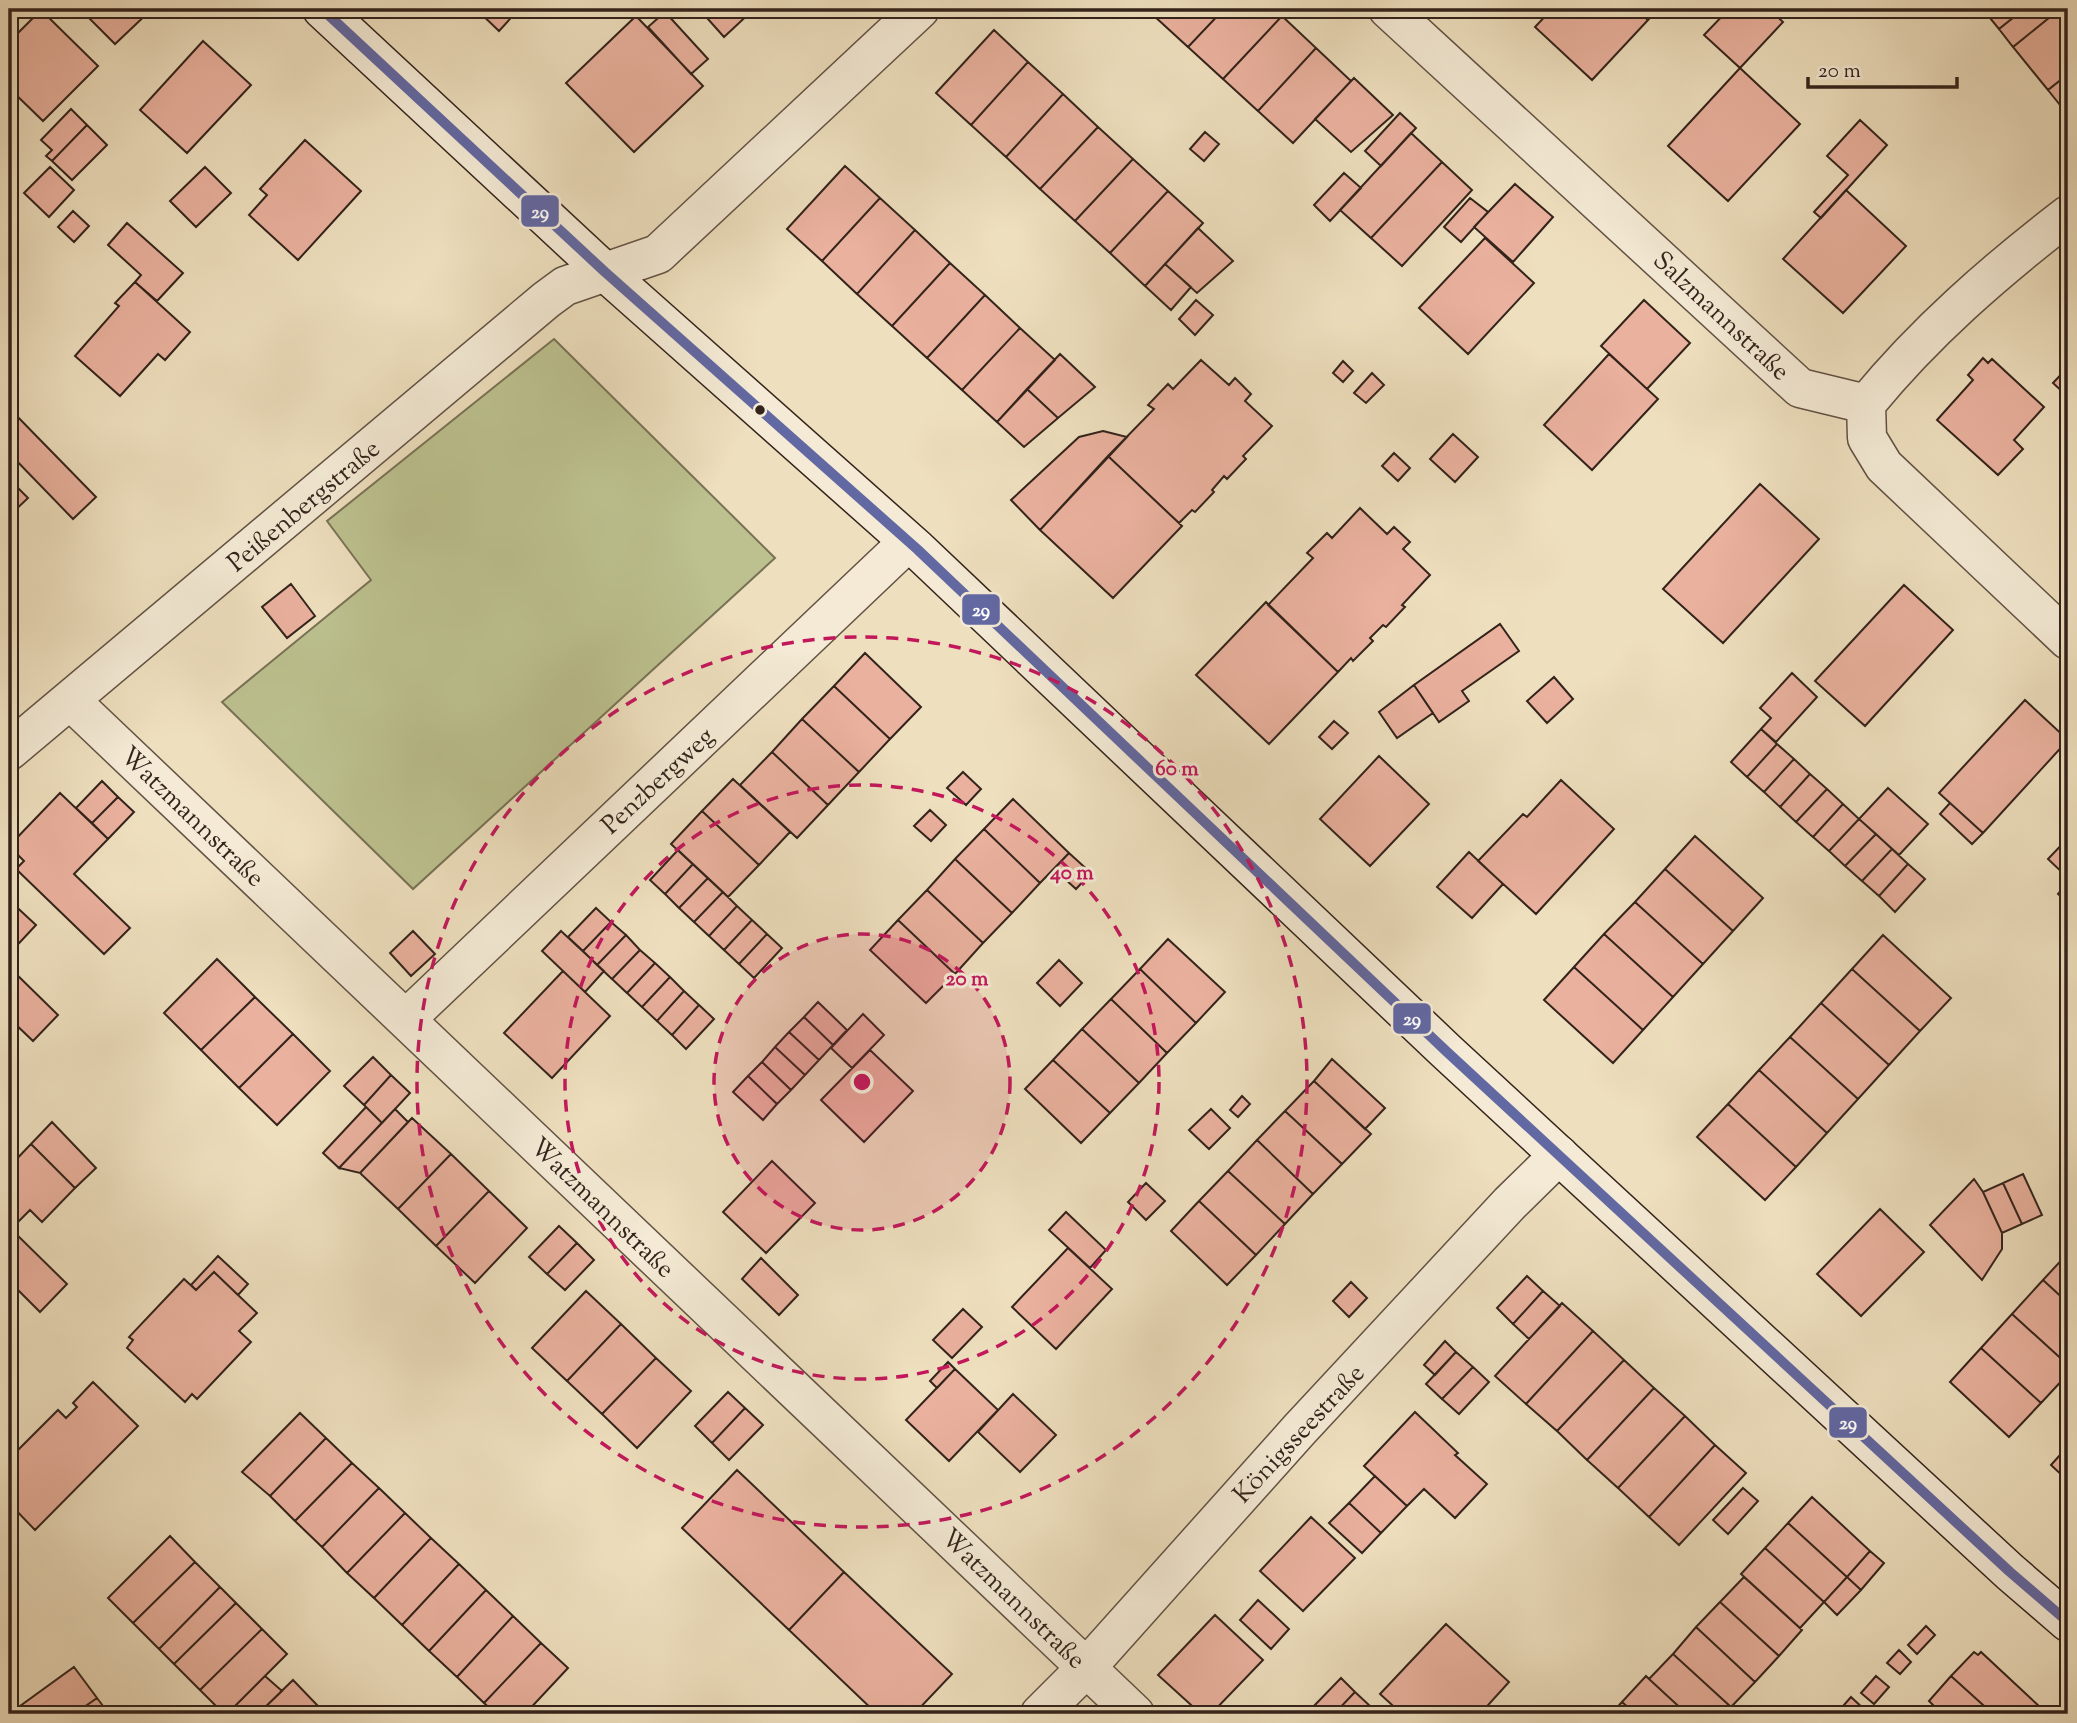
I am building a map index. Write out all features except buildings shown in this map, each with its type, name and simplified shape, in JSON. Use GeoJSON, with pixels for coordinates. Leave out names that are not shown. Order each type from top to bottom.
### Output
{"type":"FeatureCollection","features":[{"type":"Feature","properties":{"kind":"street"},"geometry":{"type":"LineString","coordinates":[[322,9],[605,272],[908,542],[1446,1051],[2010,1572],[2068,1622]]}},
{"type":"Feature","properties":{"kind":"street","name":"Peißenbergstraße"},"geometry":{"type":"LineString","coordinates":[[9,751],[546,300],[565,286],[658,254],[920,9]]}},
{"type":"Feature","properties":{"kind":"street","name":"Salzmannstraße"},"geometry":{"type":"LineString","coordinates":[[1388,9],[1801,388],[1866,404]]}},
{"type":"Feature","properties":{"kind":"street"},"geometry":{"type":"LineString","coordinates":[[2068,215],[2009,261],[1947,315],[1866,404],[1867,438],[1884,466],[2068,640]]}},
{"type":"Feature","properties":{"kind":"street","name":"Penzbergweg"},"geometry":{"type":"LineString","coordinates":[[406,1019],[908,542]]}},
{"type":"Feature","properties":{"kind":"street","name":"Watzmannstraße"},"geometry":{"type":"LineString","coordinates":[[71,701],[1135,1714]]}},
{"type":"Feature","properties":{"kind":"street","name":"Königsseestraße"},"geometry":{"type":"LineString","coordinates":[[1040,1714],[1086,1668],[1299,1430],[1510,1203],[1559,1155]]}},
{"type":"Feature","properties":{"kind":"green space"},"geometry":{"type":"Polygon","coordinates":[[[554,339],[775,558],[413,889],[222,702],[371,580],[327,521],[554,339]]]}},
{"type":"Feature","properties":{"kind":"transit line","name":"29"},"geometry":{"type":"LineString","coordinates":[[322,9],[605,272],[917,549],[1446,1051],[2010,1572],[2068,1622]]}}]}
